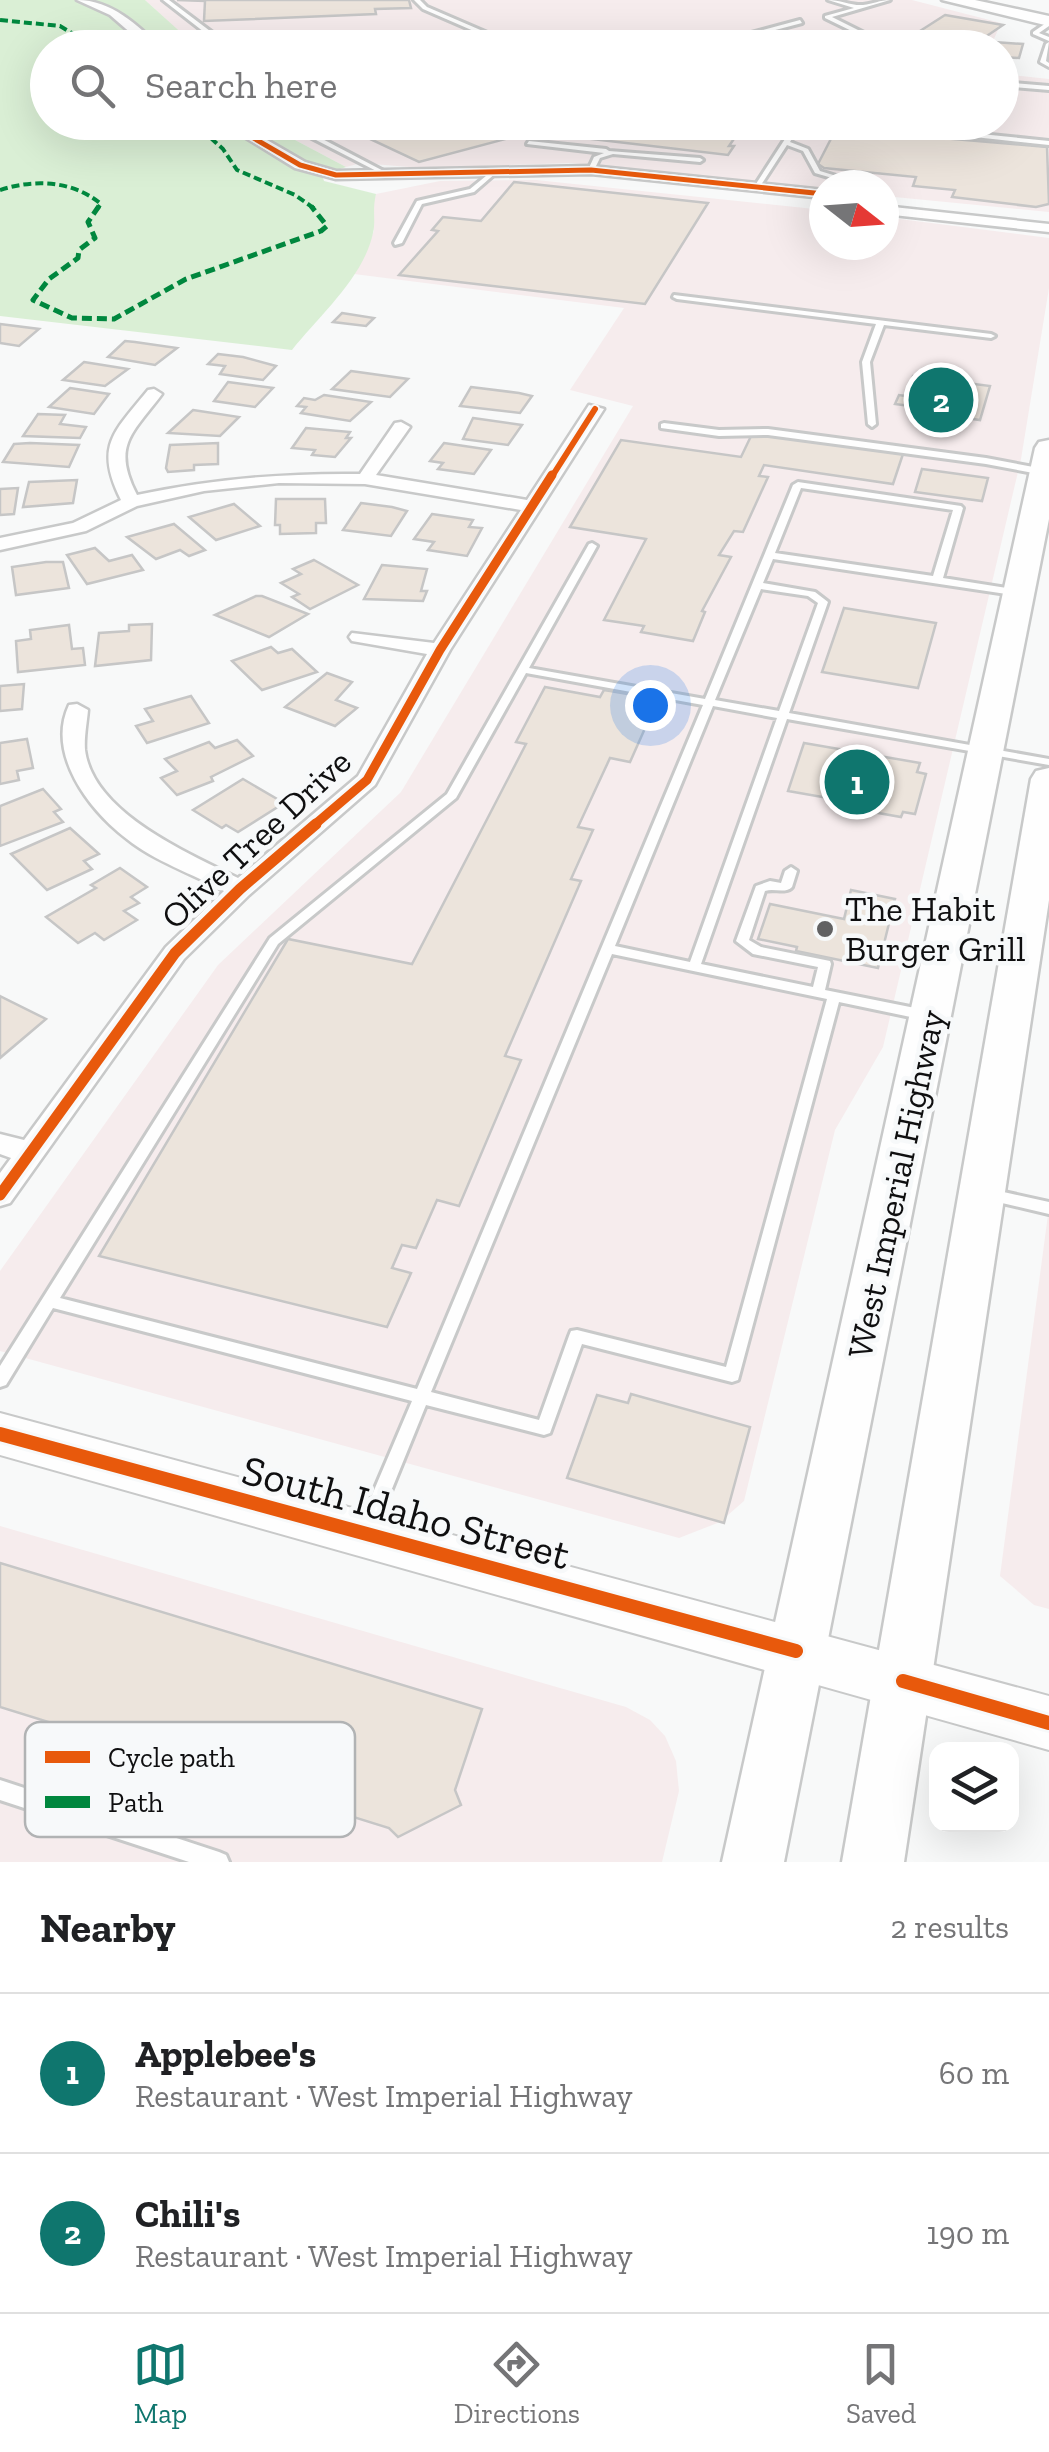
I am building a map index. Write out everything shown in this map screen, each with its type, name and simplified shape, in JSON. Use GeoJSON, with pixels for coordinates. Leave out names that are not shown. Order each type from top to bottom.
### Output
{"type":"FeatureCollection","features":[{"type":"Feature","properties":{"kind":"main road"},"geometry":{"type":"LineString","coordinates":[[952,0],[1049,22]]}},
{"type":"Feature","properties":{"kind":"main road"},"geometry":{"type":"LineString","coordinates":[[1016,0],[1049,7]]}},
{"type":"Feature","properties":{"kind":"main road","name":"West Imperial Highway"},"geometry":{"type":"LineString","coordinates":[[753,1862],[1046,460]]}},
{"type":"Feature","properties":{"kind":"main road"},"geometry":{"type":"LineString","coordinates":[[873,1862],[1049,779]]}},
{"type":"Feature","properties":{"kind":"main road","name":"South Idaho Street"},"geometry":{"type":"LineString","coordinates":[[0,1434],[1049,1723]]}},
{"type":"Feature","properties":{"kind":"street"},"geometry":{"type":"LineString","coordinates":[[82,0],[114,13],[134,30]]}},
{"type":"Feature","properties":{"kind":"street"},"geometry":{"type":"LineString","coordinates":[[257,140],[300,165],[336,176],[591,170],[809,192]]}},
{"type":"Feature","properties":{"kind":"street"},"geometry":{"type":"LineString","coordinates":[[570,172],[809,201]]}},
{"type":"Feature","properties":{"kind":"street"},"geometry":{"type":"LineString","coordinates":[[899,203],[1049,218]]}},
{"type":"Feature","properties":{"kind":"street"},"geometry":{"type":"LineString","coordinates":[[899,212],[1049,228]]}},
{"type":"Feature","properties":{"kind":"street"},"geometry":{"type":"LineString","coordinates":[[132,502],[113,470],[114,445],[154,394]]}},
{"type":"Feature","properties":{"kind":"street","name":"Olive Tree Drive"},"geometry":{"type":"LineString","coordinates":[[0,1196],[175,953],[240,889],[366,780],[440,650],[595,409]]}},
{"type":"Feature","properties":{"kind":"street"},"geometry":{"type":"LineString","coordinates":[[365,479],[401,426]]}},
{"type":"Feature","properties":{"kind":"street"},"geometry":{"type":"LineString","coordinates":[[0,544],[79,527],[132,502],[204,486],[279,478],[365,479],[534,507]]}},
{"type":"Feature","properties":{"kind":"street"},"geometry":{"type":"LineString","coordinates":[[358,637],[440,650]]}},
{"type":"Feature","properties":{"kind":"street"},"geometry":{"type":"LineString","coordinates":[[77,710],[74,752],[96,796],[136,835],[240,889]]}},
{"type":"Feature","properties":{"kind":"street"},"geometry":{"type":"LineString","coordinates":[[0,1144],[29,1152]]}},
{"type":"Feature","properties":{"kind":"lane"},"geometry":{"type":"LineString","coordinates":[[166,0],[205,30]]}},
{"type":"Feature","properties":{"kind":"lane"},"geometry":{"type":"LineString","coordinates":[[417,0],[425,8],[477,30]]}},
{"type":"Feature","properties":{"kind":"lane"},"geometry":{"type":"LineString","coordinates":[[831,0],[860,8]]}},
{"type":"Feature","properties":{"kind":"lane"},"geometry":{"type":"LineString","coordinates":[[816,20],[887,0]]}},
{"type":"Feature","properties":{"kind":"lane"},"geometry":{"type":"LineString","coordinates":[[827,17],[854,30]]}},
{"type":"Feature","properties":{"kind":"lane"},"geometry":{"type":"LineString","coordinates":[[769,30],[800,22]]}},
{"type":"Feature","properties":{"kind":"lane"},"geometry":{"type":"LineString","coordinates":[[1049,22],[1034,33],[1049,42],[1042,62],[1049,65]]}},
{"type":"Feature","properties":{"kind":"lane"},"geometry":{"type":"LineString","coordinates":[[1019,85],[1049,88]]}},
{"type":"Feature","properties":{"kind":"lane"},"geometry":{"type":"LineString","coordinates":[[319,140],[390,176]]}},
{"type":"Feature","properties":{"kind":"lane"},"geometry":{"type":"LineString","coordinates":[[1019,140],[1049,143]]}},
{"type":"Feature","properties":{"kind":"lane"},"geometry":{"type":"LineString","coordinates":[[757,187],[785,142],[806,150],[816,170]]}},
{"type":"Feature","properties":{"kind":"lane"},"geometry":{"type":"LineString","coordinates":[[529,143],[700,160]]}},
{"type":"Feature","properties":{"kind":"lane"},"geometry":{"type":"LineString","coordinates":[[591,170],[597,157],[613,152]]}},
{"type":"Feature","properties":{"kind":"lane"},"geometry":{"type":"LineString","coordinates":[[398,244],[419,202],[472,191],[494,172]]}},
{"type":"Feature","properties":{"kind":"lane"},"geometry":{"type":"LineString","coordinates":[[677,297],[992,336]]}},
{"type":"Feature","properties":{"kind":"lane"},"geometry":{"type":"LineString","coordinates":[[872,424],[866,362],[881,322]]}},
{"type":"Feature","properties":{"kind":"lane"},"geometry":{"type":"LineString","coordinates":[[664,426],[719,433],[768,432],[986,461],[1046,460]]}},
{"type":"Feature","properties":{"kind":"lane"},"geometry":{"type":"LineString","coordinates":[[364,1535],[798,485],[958,508],[937,580]]}},
{"type":"Feature","properties":{"kind":"lane"},"geometry":{"type":"LineString","coordinates":[[0,1380],[274,940],[452,796],[592,546]]}},
{"type":"Feature","properties":{"kind":"lane"},"geometry":{"type":"LineString","coordinates":[[768,555],[1020,593]]}},
{"type":"Feature","properties":{"kind":"lane"},"geometry":{"type":"LineString","coordinates":[[694,967],[822,602],[811,594],[756,585]]}},
{"type":"Feature","properties":{"kind":"lane"},"geometry":{"type":"LineString","coordinates":[[524,670],[1049,762]]}},
{"type":"Feature","properties":{"kind":"lane"},"geometry":{"type":"LineString","coordinates":[[49,1301],[544,1428],[577,1336],[732,1375],[826,994],[825,964],[757,951],[742,941],[760,889],[770,885],[786,887],[791,871]]}},
{"type":"Feature","properties":{"kind":"lane"},"geometry":{"type":"LineString","coordinates":[[608,949],[932,1016]]}},
{"type":"Feature","properties":{"kind":"lane"},"geometry":{"type":"LineString","coordinates":[[983,1194],[1049,1208]]}},
{"type":"Feature","properties":{"kind":"lane"},"geometry":{"type":"LineString","coordinates":[[0,1790],[25,1798]]}},
{"type":"Feature","properties":{"kind":"lane"},"geometry":{"type":"LineString","coordinates":[[143,1837],[219,1862]]}},
{"type":"Feature","properties":{"kind":"shaded area"},"geometry":{"type":"Polygon","coordinates":[[[145,0],[912,0],[1001,23],[998,30],[178,30],[145,0]]]}},
{"type":"Feature","properties":{"kind":"shaded area"},"geometry":{"type":"Polygon","coordinates":[[[1019,76],[1049,79],[1049,212],[899,197],[899,170],[809,170],[809,187],[571,163],[421,168],[361,163],[346,167],[295,140],[1019,140],[1019,76]]]}},
{"type":"Feature","properties":{"kind":"shaded area"},"geometry":{"type":"Polygon","coordinates":[[[536,180],[809,208],[809,260],[899,260],[899,219],[1049,238],[1049,288],[1021,459],[883,1047],[835,1130],[744,1501],[720,1522],[679,1538],[0,1351],[0,1271],[218,965],[401,792],[633,406],[570,390],[624,308],[354,274],[374,231],[370,214],[376,194],[440,181],[536,180]]]}},
{"type":"Feature","properties":{"kind":"shaded area"},"geometry":{"type":"Polygon","coordinates":[[[1049,1207],[1049,1609],[1034,1605],[1000,1576],[1049,1207]]]}},
{"type":"Feature","properties":{"kind":"shaded area"},"geometry":{"type":"Polygon","coordinates":[[[0,1526],[626,1707],[650,1720],[665,1736],[676,1761],[679,1791],[662,1862],[0,1862],[0,1526]]]}},
{"type":"Feature","properties":{"kind":"green space"},"geometry":{"type":"Polygon","coordinates":[[[0,0],[145,0],[178,30],[30,30],[30,140],[295,140],[346,167],[322,175],[324,181],[376,194],[373,233],[360,265],[292,350],[0,316],[0,0]]]}},
{"type":"Feature","properties":{"kind":"building"},"geometry":{"type":"Polygon","coordinates":[[[177,0],[409,0],[411,8],[375,9],[376,14],[204,21],[205,1],[177,0]]]}},
{"type":"Feature","properties":{"kind":"building"},"geometry":{"type":"Polygon","coordinates":[[[945,15],[1003,25],[996,30],[922,30],[945,15]]]}},
{"type":"Feature","properties":{"kind":"building"},"geometry":{"type":"Polygon","coordinates":[[[372,140],[502,140],[419,162],[372,140]]]}},
{"type":"Feature","properties":{"kind":"building"},"geometry":{"type":"Polygon","coordinates":[[[600,140],[733,140],[728,155],[600,140]]]}},
{"type":"Feature","properties":{"kind":"building"},"geometry":{"type":"Polygon","coordinates":[[[830,140],[965,140],[1047,147],[1049,204],[1036,207],[952,197],[955,190],[913,186],[916,177],[899,175],[899,170],[824,168],[818,164],[830,140]]]}},
{"type":"Feature","properties":{"kind":"building"},"geometry":{"type":"Polygon","coordinates":[[[514,182],[708,203],[645,304],[399,275],[438,231],[432,230],[443,217],[481,221],[514,182]]]}},
{"type":"Feature","properties":{"kind":"building"},"geometry":{"type":"Polygon","coordinates":[[[342,313],[374,318],[366,326],[333,322],[342,313]]]}},
{"type":"Feature","properties":{"kind":"building"},"geometry":{"type":"Polygon","coordinates":[[[0,324],[39,329],[19,346],[0,343],[0,324]]]}},
{"type":"Feature","properties":{"kind":"building"},"geometry":{"type":"Polygon","coordinates":[[[125,341],[177,348],[155,365],[108,357],[125,341]]]}},
{"type":"Feature","properties":{"kind":"building"},"geometry":{"type":"Polygon","coordinates":[[[218,354],[276,366],[263,380],[220,374],[225,366],[208,364],[218,354]]]}},
{"type":"Feature","properties":{"kind":"building"},"geometry":{"type":"Polygon","coordinates":[[[84,362],[128,369],[105,386],[63,380],[84,362]]]}},
{"type":"Feature","properties":{"kind":"building"},"geometry":{"type":"Polygon","coordinates":[[[351,371],[408,379],[390,397],[332,389],[351,371]]]}},
{"type":"Feature","properties":{"kind":"building"},"geometry":{"type":"Polygon","coordinates":[[[913,376],[990,386],[980,420],[909,410],[910,406],[895,404],[899,395],[906,396],[913,376]]]}},
{"type":"Feature","properties":{"kind":"building"},"geometry":{"type":"Polygon","coordinates":[[[228,382],[273,388],[255,407],[214,401],[228,382]]]}},
{"type":"Feature","properties":{"kind":"building"},"geometry":{"type":"Polygon","coordinates":[[[471,387],[532,396],[520,413],[460,406],[471,387]]]}},
{"type":"Feature","properties":{"kind":"building"},"geometry":{"type":"Polygon","coordinates":[[[70,388],[109,394],[94,414],[49,407],[70,388]]]}},
{"type":"Feature","properties":{"kind":"building"},"geometry":{"type":"Polygon","coordinates":[[[324,395],[371,402],[350,421],[301,413],[306,407],[297,406],[304,398],[315,400],[324,395]]]}},
{"type":"Feature","properties":{"kind":"building"},"geometry":{"type":"Polygon","coordinates":[[[193,410],[239,417],[220,436],[168,433],[193,410]]]}},
{"type":"Feature","properties":{"kind":"building"},"geometry":{"type":"Polygon","coordinates":[[[38,414],[65,415],[60,424],[86,427],[80,438],[23,436],[38,414]]]}},
{"type":"Feature","properties":{"kind":"building"},"geometry":{"type":"Polygon","coordinates":[[[473,418],[522,425],[508,445],[463,439],[473,418]]]}},
{"type":"Feature","properties":{"kind":"building"},"geometry":{"type":"Polygon","coordinates":[[[306,428],[350,432],[346,438],[351,438],[335,457],[312,455],[315,450],[292,448],[306,428]]]}},
{"type":"Feature","properties":{"kind":"building"},"geometry":{"type":"Polygon","coordinates":[[[752,434],[903,454],[893,484],[764,465],[759,476],[768,477],[743,532],[734,531],[719,555],[731,557],[702,611],[705,612],[693,641],[641,632],[644,626],[604,620],[646,539],[570,527],[621,440],[741,457],[752,434]]]}},
{"type":"Feature","properties":{"kind":"building"},"geometry":{"type":"Polygon","coordinates":[[[218,443],[218,464],[168,472],[170,445],[218,443]]]}},
{"type":"Feature","properties":{"kind":"building"},"geometry":{"type":"Polygon","coordinates":[[[444,443],[491,450],[474,474],[438,469],[443,463],[430,461],[444,443]]]}},
{"type":"Feature","properties":{"kind":"building"},"geometry":{"type":"Polygon","coordinates":[[[14,444],[79,445],[69,467],[3,462],[14,444]]]}},
{"type":"Feature","properties":{"kind":"building"},"geometry":{"type":"Polygon","coordinates":[[[922,469],[988,478],[982,501],[915,492],[922,469]]]}},
{"type":"Feature","properties":{"kind":"building"},"geometry":{"type":"Polygon","coordinates":[[[77,480],[73,503],[23,507],[29,482],[77,480]]]}},
{"type":"Feature","properties":{"kind":"building"},"geometry":{"type":"Polygon","coordinates":[[[18,488],[14,514],[0,515],[0,489],[18,488]]]}},
{"type":"Feature","properties":{"kind":"building"},"geometry":{"type":"Polygon","coordinates":[[[276,499],[325,499],[326,523],[316,523],[316,533],[280,534],[280,525],[275,525],[276,499]]]}},
{"type":"Feature","properties":{"kind":"building"},"geometry":{"type":"Polygon","coordinates":[[[361,503],[407,511],[391,536],[343,530],[361,503]]]}},
{"type":"Feature","properties":{"kind":"building"},"geometry":{"type":"Polygon","coordinates":[[[234,504],[260,526],[216,540],[189,517],[234,504]]]}},
{"type":"Feature","properties":{"kind":"building"},"geometry":{"type":"Polygon","coordinates":[[[432,514],[473,520],[469,527],[482,528],[467,556],[428,550],[434,542],[414,539],[432,514]]]}},
{"type":"Feature","properties":{"kind":"building"},"geometry":{"type":"Polygon","coordinates":[[[174,524],[205,550],[189,556],[180,550],[156,559],[127,537],[174,524]]]}},
{"type":"Feature","properties":{"kind":"building"},"geometry":{"type":"Polygon","coordinates":[[[95,548],[109,561],[132,555],[143,570],[87,584],[67,555],[95,548]]]}},
{"type":"Feature","properties":{"kind":"building"},"geometry":{"type":"Polygon","coordinates":[[[314,560],[358,585],[310,609],[292,597],[299,594],[281,583],[301,574],[293,569],[314,560]]]}},
{"type":"Feature","properties":{"kind":"building"},"geometry":{"type":"Polygon","coordinates":[[[63,562],[69,588],[16,595],[12,567],[63,562]]]}},
{"type":"Feature","properties":{"kind":"building"},"geometry":{"type":"Polygon","coordinates":[[[382,565],[427,569],[421,591],[427,591],[423,601],[364,599],[382,565]]]}},
{"type":"Feature","properties":{"kind":"building"},"geometry":{"type":"Polygon","coordinates":[[[256,596],[308,614],[269,637],[215,615],[256,596]]]}},
{"type":"Feature","properties":{"kind":"building"},"geometry":{"type":"Polygon","coordinates":[[[844,608],[936,623],[918,688],[822,672],[844,608]]]}},
{"type":"Feature","properties":{"kind":"building"},"geometry":{"type":"Polygon","coordinates":[[[152,624],[151,660],[95,666],[99,633],[129,631],[129,625],[152,624]]]}},
{"type":"Feature","properties":{"kind":"building"},"geometry":{"type":"Polygon","coordinates":[[[69,625],[72,649],[83,648],[85,665],[18,672],[16,641],[31,639],[30,630],[69,625]]]}},
{"type":"Feature","properties":{"kind":"building"},"geometry":{"type":"Polygon","coordinates":[[[271,647],[278,653],[292,649],[317,672],[262,690],[232,661],[271,647]]]}},
{"type":"Feature","properties":{"kind":"building"},"geometry":{"type":"Polygon","coordinates":[[[327,673],[352,682],[336,700],[357,708],[335,726],[285,707],[327,673]]]}},
{"type":"Feature","properties":{"kind":"building"},"geometry":{"type":"Polygon","coordinates":[[[24,684],[22,709],[0,711],[0,686],[24,684]]]}},
{"type":"Feature","properties":{"kind":"building"},"geometry":{"type":"Polygon","coordinates":[[[545,687],[600,697],[604,690],[658,699],[630,762],[610,758],[578,827],[593,830],[571,879],[581,881],[505,1056],[521,1060],[459,1206],[437,1200],[416,1248],[402,1245],[392,1268],[411,1273],[387,1327],[99,1256],[288,939],[412,964],[526,744],[516,742],[545,687]]]}},
{"type":"Feature","properties":{"kind":"building"},"geometry":{"type":"Polygon","coordinates":[[[191,696],[209,723],[147,743],[136,726],[153,721],[145,709],[191,696]]]}},
{"type":"Feature","properties":{"kind":"building"},"geometry":{"type":"Polygon","coordinates":[[[27,739],[33,768],[17,771],[19,780],[0,784],[0,743],[27,739]]]}},
{"type":"Feature","properties":{"kind":"building"},"geometry":{"type":"Polygon","coordinates":[[[237,740],[253,756],[211,777],[213,781],[177,795],[161,778],[177,771],[165,759],[209,742],[215,748],[237,740]]]}},
{"type":"Feature","properties":{"kind":"building"},"geometry":{"type":"Polygon","coordinates":[[[804,743],[920,763],[917,772],[926,774],[915,814],[903,812],[901,817],[850,808],[851,802],[788,791],[804,743]]]}},
{"type":"Feature","properties":{"kind":"building"},"geometry":{"type":"Polygon","coordinates":[[[243,779],[284,803],[238,832],[226,825],[222,828],[193,810],[243,779]]]}},
{"type":"Feature","properties":{"kind":"building"},"geometry":{"type":"Polygon","coordinates":[[[43,789],[61,809],[54,812],[63,822],[0,846],[0,806],[43,789]]]}},
{"type":"Feature","properties":{"kind":"building"},"geometry":{"type":"Polygon","coordinates":[[[70,828],[99,854],[84,861],[92,869],[47,890],[11,854],[70,828]]]}},
{"type":"Feature","properties":{"kind":"building"},"geometry":{"type":"Polygon","coordinates":[[[120,868],[147,887],[131,897],[139,903],[124,911],[137,920],[104,940],[95,933],[78,943],[46,917],[96,888],[91,885],[120,868]]]}},
{"type":"Feature","properties":{"kind":"building","name":"The Habit Burger Grill"},"geometry":{"type":"Polygon","coordinates":[[[851,890],[895,899],[878,968],[758,939],[770,904],[844,919],[851,890]]]}},
{"type":"Feature","properties":{"kind":"building"},"geometry":{"type":"Polygon","coordinates":[[[0,996],[46,1019],[0,1058],[0,996]]]}},
{"type":"Feature","properties":{"kind":"building"},"geometry":{"type":"Polygon","coordinates":[[[631,1394],[750,1427],[724,1523],[567,1478],[597,1395],[628,1403],[631,1394]]]}},
{"type":"Feature","properties":{"kind":"building"},"geometry":{"type":"Polygon","coordinates":[[[0,1563],[482,1709],[455,1790],[461,1805],[398,1837],[389,1828],[355,1817],[355,1722],[48,1722],[0,1707],[0,1563]]]}},
{"type":"Feature","properties":{"kind":"marked path"},"geometry":{"type":"LineString","coordinates":[[0,20],[60,26],[65,30]]}},
{"type":"Feature","properties":{"kind":"marked path"},"geometry":{"type":"LineString","coordinates":[[0,190],[24,184],[53,184],[80,190],[101,204],[88,222],[95,238],[79,250],[78,258],[49,279],[33,300],[51,311],[83,320],[122,317],[186,279],[327,226],[318,211],[295,195],[237,170],[213,140]]}},
{"type":"Feature","properties":{"kind":"cycle path"},"geometry":{"type":"LineString","coordinates":[[257,140],[300,165],[336,175],[591,170],[809,192]]}},
{"type":"Feature","properties":{"kind":"cycle path"},"geometry":{"type":"LineString","coordinates":[[0,1195],[175,953],[240,889],[367,780],[440,650],[595,409]]}},
{"type":"Feature","properties":{"kind":"cycle path"},"geometry":{"type":"LineString","coordinates":[[0,1434],[796,1651]]}},
{"type":"Feature","properties":{"kind":"cycle path"},"geometry":{"type":"LineString","coordinates":[[903,1681],[1049,1723]]}},
{"type":"Feature","properties":{"kind":"place","name":"Chili's"},"geometry":{"type":"Point","coordinates":[941,400]}},
{"type":"Feature","properties":{"kind":"place","name":"Applebee's"},"geometry":{"type":"Point","coordinates":[857,782]}},
{"type":"Feature","properties":{"kind":"place","name":"The Habit Burger Grill"},"geometry":{"type":"Point","coordinates":[825,929]}}]}
